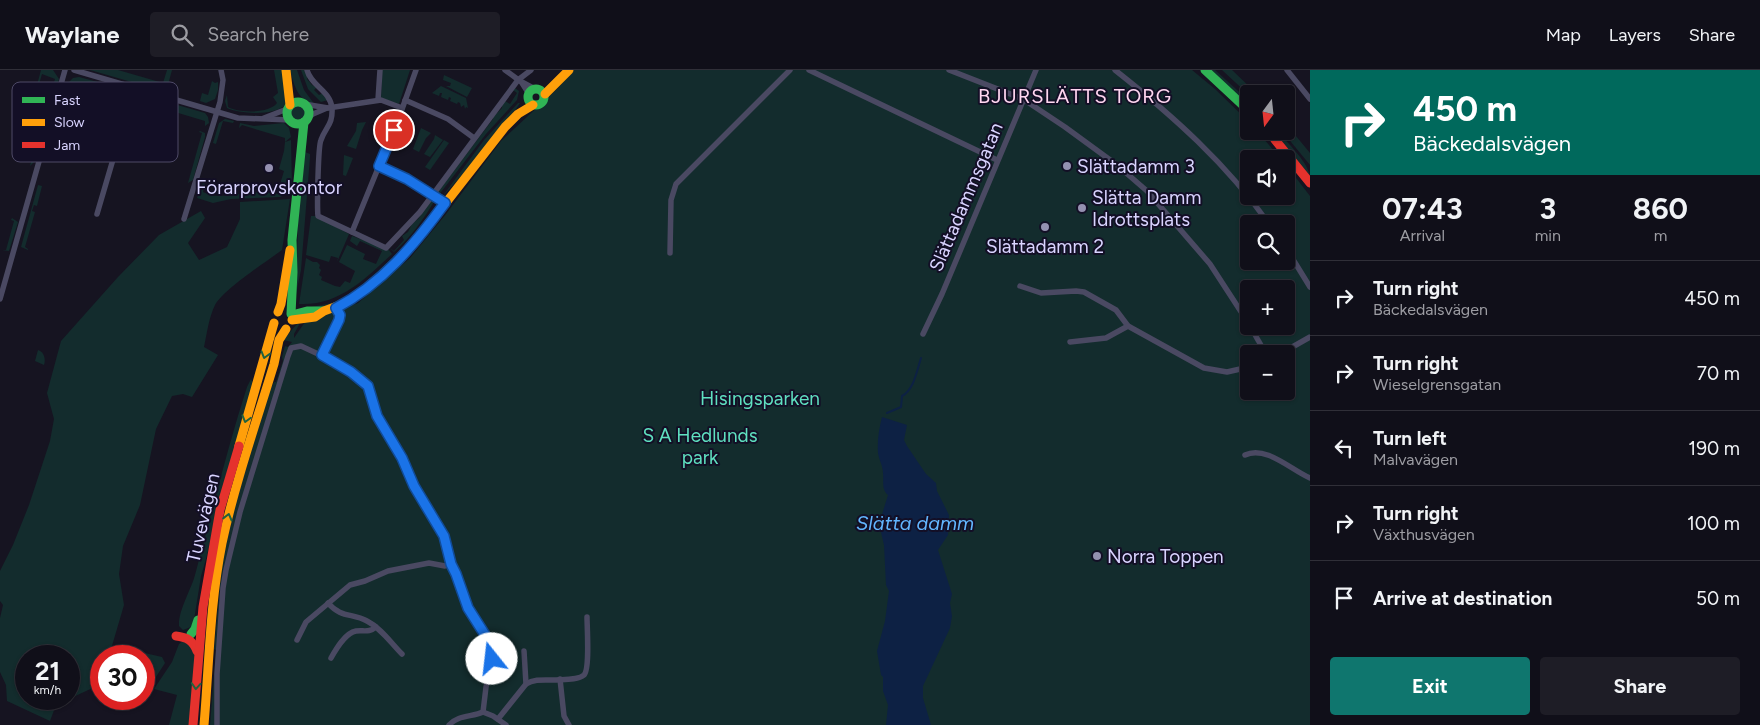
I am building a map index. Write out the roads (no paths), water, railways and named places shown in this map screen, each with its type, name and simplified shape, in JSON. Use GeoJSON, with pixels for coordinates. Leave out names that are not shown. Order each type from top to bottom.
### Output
{"type":"FeatureCollection","features":[{"type":"Feature","properties":{"kind":"main road","name":"Tuvevägen"},"geometry":{"type":"LineString","coordinates":[[287,70],[302,103],[309,111],[301,132],[301,170],[298,178]]}},
{"type":"Feature","properties":{"kind":"main road","name":"Tuvevägen"},"geometry":{"type":"LineString","coordinates":[[187,635],[197,624],[204,581],[225,488],[275,316],[281,304],[292,240],[298,178],[296,137],[287,115],[290,94],[287,70]]}},
{"type":"Feature","properties":{"kind":"main road"},"geometry":{"type":"LineString","coordinates":[[278,312],[284,310],[291,316],[314,317],[320,315],[355,297],[393,265],[425,231],[445,203],[513,119],[535,95],[564,70]]}},
{"type":"Feature","properties":{"kind":"main road"},"geometry":{"type":"LineString","coordinates":[[535,95],[570,70]]}},
{"type":"Feature","properties":{"kind":"main road"},"geometry":{"type":"LineString","coordinates":[[1205,70],[1240,103]]}},
{"type":"Feature","properties":{"kind":"main road"},"geometry":{"type":"LineString","coordinates":[[288,107],[294,102],[302,103]]}},
{"type":"Feature","properties":{"kind":"main road"},"geometry":{"type":"LineString","coordinates":[[291,121],[298,124],[305,120]]}},
{"type":"Feature","properties":{"kind":"main road"},"geometry":{"type":"LineString","coordinates":[[1275,140],[1310,183]]}},
{"type":"Feature","properties":{"kind":"main road","name":"Tuvevägen"},"geometry":{"type":"LineString","coordinates":[[204,725],[215,593],[223,537],[274,364],[279,340],[290,326],[293,272],[292,240]]}},
{"type":"Feature","properties":{"kind":"main road"},"geometry":{"type":"LineString","coordinates":[[274,323],[278,330],[286,330]]}},
{"type":"Feature","properties":{"kind":"main road"},"geometry":{"type":"LineString","coordinates":[[187,635],[204,641],[205,663],[209,669]]}},
{"type":"Feature","properties":{"kind":"main road"},"geometry":{"type":"LineString","coordinates":[[187,635],[193,642],[198,656],[193,725]]}},
{"type":"Feature","properties":{"kind":"main road"},"geometry":{"type":"LineString","coordinates":[[187,635],[198,656]]}},
{"type":"Feature","properties":{"kind":"street"},"geometry":{"type":"LineString","coordinates":[[74,70],[114,82]]}},
{"type":"Feature","properties":{"kind":"street"},"geometry":{"type":"LineString","coordinates":[[184,219],[218,111],[223,80],[220,70]]}},
{"type":"Feature","properties":{"kind":"street"},"geometry":{"type":"LineString","coordinates":[[307,70],[312,80],[328,96],[330,108],[330,125],[320,140],[318,215],[320,218],[386,248],[418,213],[519,80],[531,70]]}},
{"type":"Feature","properties":{"kind":"street"},"geometry":{"type":"LineString","coordinates":[[378,100],[380,70]]}},
{"type":"Feature","properties":{"kind":"street"},"geometry":{"type":"LineString","coordinates":[[352,232],[416,70]]}},
{"type":"Feature","properties":{"kind":"street"},"geometry":{"type":"LineString","coordinates":[[505,70],[535,95]]}},
{"type":"Feature","properties":{"kind":"street"},"geometry":{"type":"LineString","coordinates":[[670,253],[671,200],[676,184],[790,70]]}},
{"type":"Feature","properties":{"kind":"street"},"geometry":{"type":"LineString","coordinates":[[809,70],[997,160]]}},
{"type":"Feature","properties":{"kind":"street"},"geometry":{"type":"LineString","coordinates":[[949,70],[1024,99],[1117,166],[1147,191],[1210,264],[1240,310]]}},
{"type":"Feature","properties":{"kind":"street","name":"Slättadammsgatan"},"geometry":{"type":"LineString","coordinates":[[923,334],[942,294],[1036,70]]}},
{"type":"Feature","properties":{"kind":"street"},"geometry":{"type":"LineString","coordinates":[[1115,70],[1182,126],[1221,164],[1262,215]]}},
{"type":"Feature","properties":{"kind":"street"},"geometry":{"type":"LineString","coordinates":[[1287,70],[1310,99]]}},
{"type":"Feature","properties":{"kind":"street"},"geometry":{"type":"LineString","coordinates":[[178,100],[238,118],[291,121]]}},
{"type":"Feature","properties":{"kind":"street"},"geometry":{"type":"LineString","coordinates":[[305,120],[313,114],[330,108],[378,100],[402,108]]}},
{"type":"Feature","properties":{"kind":"street"},"geometry":{"type":"LineString","coordinates":[[405,100],[448,119],[474,138]]}},
{"type":"Feature","properties":{"kind":"street"},"geometry":{"type":"LineString","coordinates":[[302,103],[330,108]]}},
{"type":"Feature","properties":{"kind":"street"},"geometry":{"type":"LineString","coordinates":[[264,118],[288,107]]}},
{"type":"Feature","properties":{"kind":"street"},"geometry":{"type":"LineString","coordinates":[[0,299],[39,162]]}},
{"type":"Feature","properties":{"kind":"street"},"geometry":{"type":"LineString","coordinates":[[97,214],[112,162]]}},
{"type":"Feature","properties":{"kind":"street"},"geometry":{"type":"LineString","coordinates":[[379,166],[407,179],[445,203]]}},
{"type":"Feature","properties":{"kind":"street"},"geometry":{"type":"LineString","coordinates":[[1295,263],[1310,287]]}},
{"type":"Feature","properties":{"kind":"street"},"geometry":{"type":"LineString","coordinates":[[1020,286],[1040,293],[1084,292],[1116,310],[1128,326],[1204,368],[1227,372],[1240,369]]}},
{"type":"Feature","properties":{"kind":"street"},"geometry":{"type":"LineString","coordinates":[[322,355],[339,320],[340,315],[336,308]]}},
{"type":"Feature","properties":{"kind":"street"},"geometry":{"type":"LineString","coordinates":[[1070,342],[1106,338],[1128,326]]}},
{"type":"Feature","properties":{"kind":"street"},"geometry":{"type":"LineString","coordinates":[[1295,346],[1310,337]]}},
{"type":"Feature","properties":{"kind":"street"},"geometry":{"type":"LineString","coordinates":[[217,725],[217,674],[223,588],[231,546],[290,350],[295,346],[301,346],[322,355],[351,372],[368,386],[377,416],[402,458],[414,486],[444,536],[451,564],[466,602],[487,638],[491,649],[492,665],[486,687],[483,712]]}},
{"type":"Feature","properties":{"kind":"street"},"geometry":{"type":"LineString","coordinates":[[1245,455],[1261,453],[1272,456],[1281,460],[1288,467],[1310,478]]}},
{"type":"Feature","properties":{"kind":"street"},"geometry":{"type":"LineString","coordinates":[[297,640],[306,622],[350,585],[388,572],[429,564],[445,566],[451,564]]}},
{"type":"Feature","properties":{"kind":"street"},"geometry":{"type":"LineString","coordinates":[[328,603],[337,612],[362,619],[376,627],[402,654]]}},
{"type":"Feature","properties":{"kind":"street"},"geometry":{"type":"LineString","coordinates":[[498,719],[526,684],[533,680],[581,677],[586,671],[587,617]]}},
{"type":"Feature","properties":{"kind":"street"},"geometry":{"type":"LineString","coordinates":[[331,658],[348,635],[354,632],[372,631],[376,627]]}},
{"type":"Feature","properties":{"kind":"street"},"geometry":{"type":"LineString","coordinates":[[524,651],[526,684]]}},
{"type":"Feature","properties":{"kind":"street"},"geometry":{"type":"LineString","coordinates":[[560,679],[564,716],[569,725]]}},
{"type":"Feature","properties":{"kind":"street"},"geometry":{"type":"LineString","coordinates":[[449,725],[455,719],[483,712],[506,725]]}},
{"type":"Feature","properties":{"kind":"water","name":"Slätta damm"},"geometry":{"type":"Polygon","coordinates":[[[882,417],[907,425],[904,440],[926,474],[936,483],[937,491],[949,515],[948,535],[938,550],[952,594],[950,603],[952,616],[950,628],[923,686],[923,698],[931,725],[886,725],[888,705],[883,691],[883,677],[877,651],[885,621],[889,591],[886,585],[884,545],[879,524],[888,495],[884,488],[883,470],[878,453],[882,417]]]}},
{"type":"Feature","properties":{"kind":"waterway"},"geometry":{"type":"LineString","coordinates":[[887,413],[901,407],[902,396],[912,385],[921,358]]}},
{"type":"Feature","properties":{"kind":"place","name":"Slättadamm 3"},"geometry":{"type":"Point","coordinates":[1067,166]}},
{"type":"Feature","properties":{"kind":"place","name":"Förarprovskontor"},"geometry":{"type":"Point","coordinates":[269,168]}},
{"type":"Feature","properties":{"kind":"place","name":"Slätta Damm Idrottsplats"},"geometry":{"type":"Point","coordinates":[1082,208]}},
{"type":"Feature","properties":{"kind":"place","name":"Slättadamm 2"},"geometry":{"type":"Point","coordinates":[1045,227]}},
{"type":"Feature","properties":{"kind":"place","name":"Norra Toppen"},"geometry":{"type":"Point","coordinates":[1097,556]}},
{"type":"Feature","properties":{"kind":"district","name":"BJURSLÄTTS TORG"},"geometry":{"type":"Point","coordinates":[1075,96]}},
{"type":"Feature","properties":{"kind":"park label","name":"Hisingsparken"},"geometry":{"type":"Point","coordinates":[760,398]}},
{"type":"Feature","properties":{"kind":"park label","name":"S A Hedlunds park"},"geometry":{"type":"Point","coordinates":[700,446]}}]}
